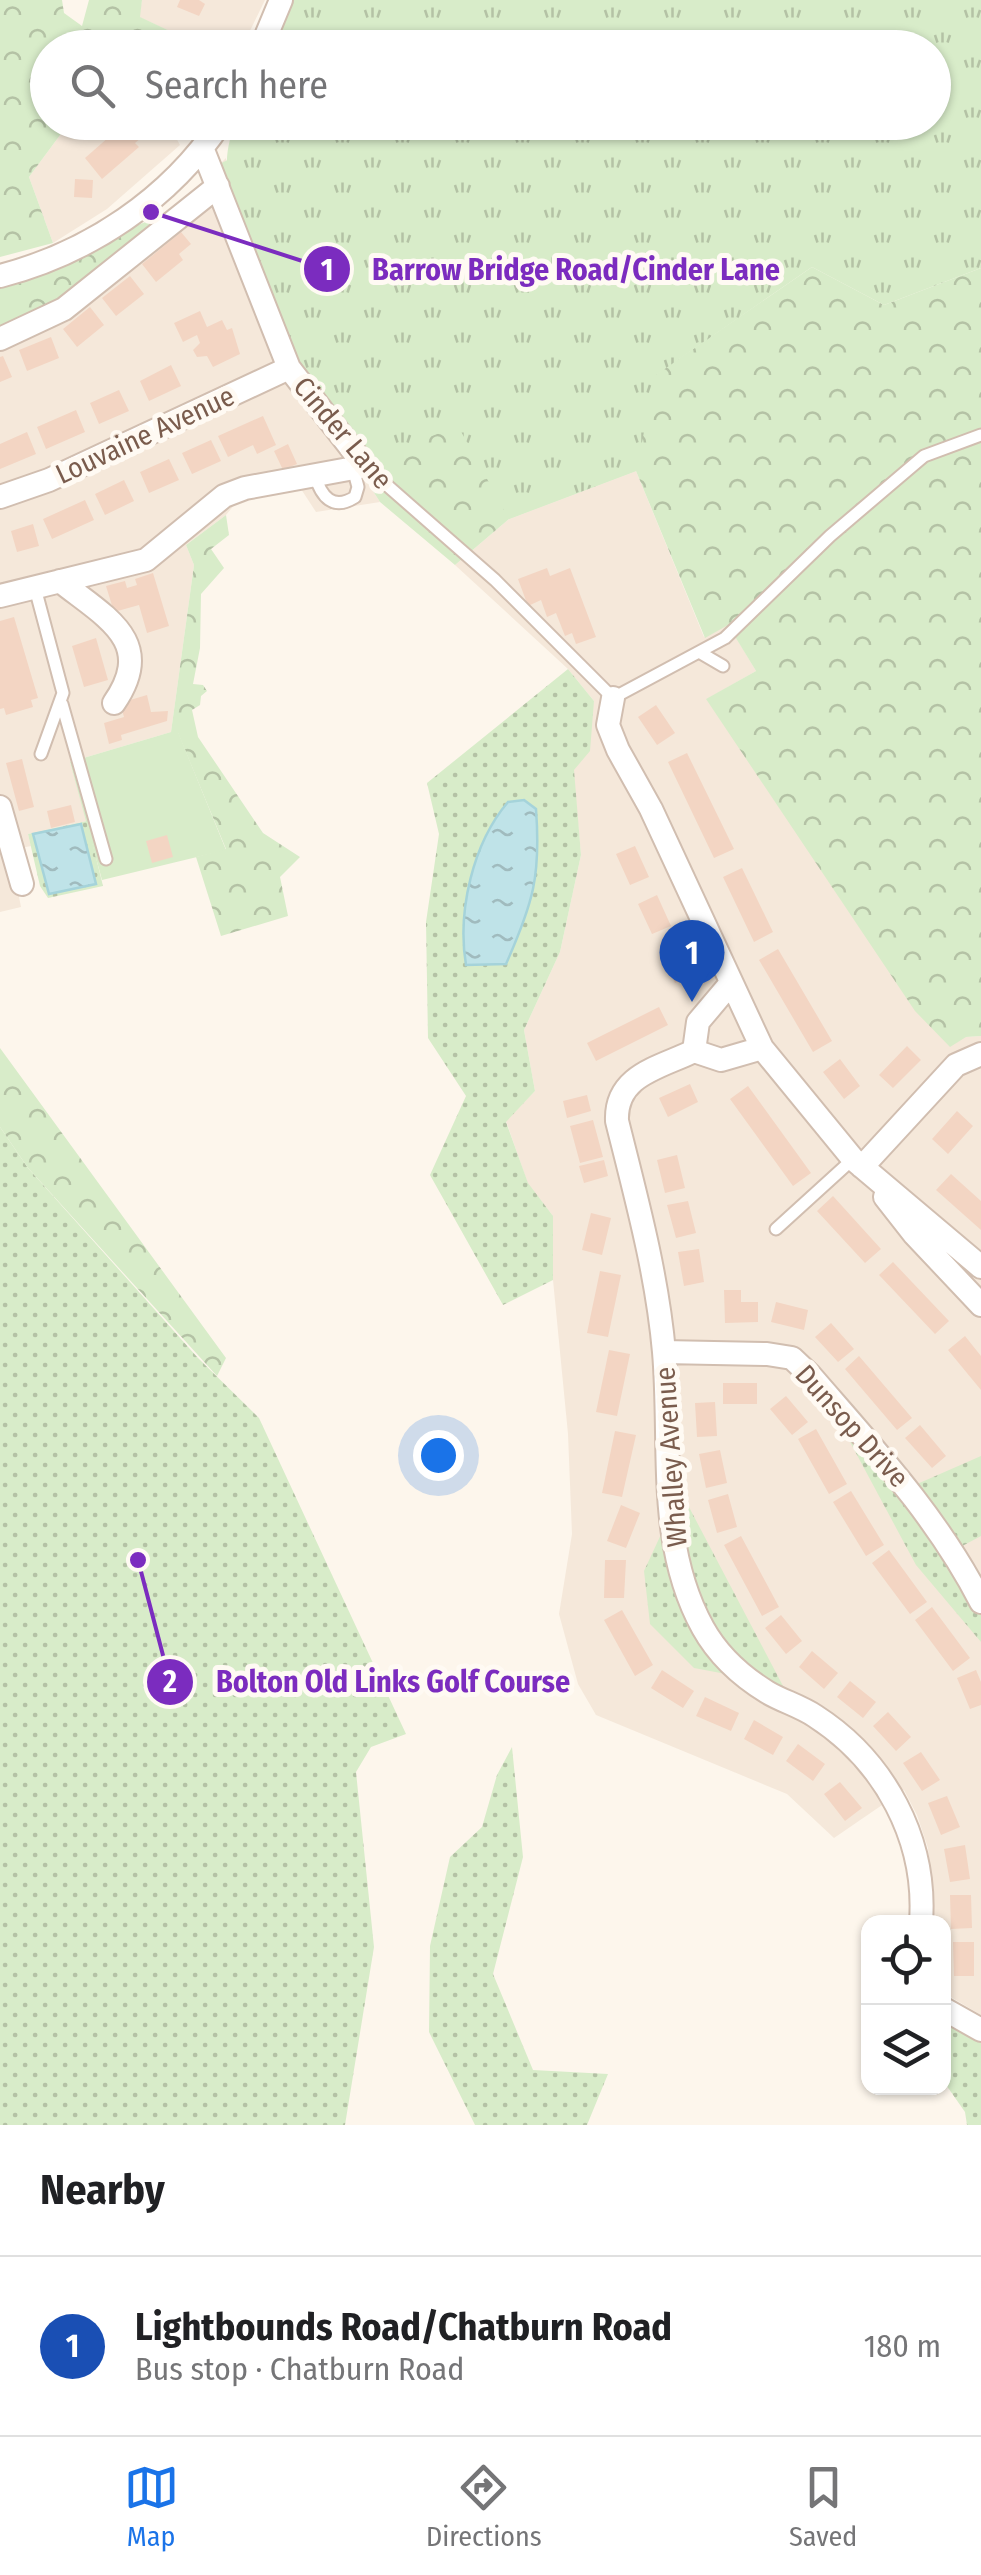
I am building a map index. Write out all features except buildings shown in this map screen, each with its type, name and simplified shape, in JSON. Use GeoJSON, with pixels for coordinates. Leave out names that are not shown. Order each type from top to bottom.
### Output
{"type":"FeatureCollection","features":[{"type":"Feature","properties":{"kind":"street"},"geometry":{"type":"LineString","coordinates":[[269,30],[282,0]]}},
{"type":"Feature","properties":{"kind":"street"},"geometry":{"type":"LineString","coordinates":[[0,276],[60,256],[98,238],[162,191],[209,140]]}},
{"type":"Feature","properties":{"kind":"street","name":"Cinder Lane"},"geometry":{"type":"LineString","coordinates":[[203,150],[289,368],[359,467]]}},
{"type":"Feature","properties":{"kind":"street"},"geometry":{"type":"LineString","coordinates":[[0,339],[64,308],[218,186]]}},
{"type":"Feature","properties":{"kind":"street","name":"Louvaine Avenue"},"geometry":{"type":"LineString","coordinates":[[0,497],[48,480],[289,368]]}},
{"type":"Feature","properties":{"kind":"street"},"geometry":{"type":"LineString","coordinates":[[0,596],[146,560],[224,496],[245,488],[359,467]]}},
{"type":"Feature","properties":{"kind":"street"},"geometry":{"type":"LineString","coordinates":[[60,582],[126,638],[132,669],[127,685],[114,703]]}},
{"type":"Feature","properties":{"kind":"street"},"geometry":{"type":"LineString","coordinates":[[613,698],[608,725],[618,750],[651,809],[762,1048],[914,1234],[981,1305]]}},
{"type":"Feature","properties":{"kind":"street"},"geometry":{"type":"LineString","coordinates":[[0,808],[22,884]]}},
{"type":"Feature","properties":{"kind":"street"},"geometry":{"type":"LineString","coordinates":[[730,984],[698,1022],[694,1051],[721,1060],[762,1048]]}},
{"type":"Feature","properties":{"kind":"street","name":"Whalley Avenue"},"geometry":{"type":"LineString","coordinates":[[694,1051],[630,1082],[616,1104],[616,1121],[652,1256],[664,1352],[671,1534],[685,1588],[704,1630],[730,1666],[767,1692],[815,1716],[870,1766],[896,1800],[912,1834],[921,1915]]}},
{"type":"Feature","properties":{"kind":"street"},"geometry":{"type":"LineString","coordinates":[[857,1163],[956,1066],[981,1054]]}},
{"type":"Feature","properties":{"kind":"street"},"geometry":{"type":"LineString","coordinates":[[857,1163],[981,1267]]}},
{"type":"Feature","properties":{"kind":"street","name":"Dunsop Drive"},"geometry":{"type":"LineString","coordinates":[[664,1352],[792,1358],[908,1488],[962,1565],[981,1602]]}},
{"type":"Feature","properties":{"kind":"street"},"geometry":{"type":"LineString","coordinates":[[951,2013],[981,2030]]}},
{"type":"Feature","properties":{"kind":"lane"},"geometry":{"type":"LineString","coordinates":[[613,698],[726,638],[830,536],[924,456],[981,435]]}},
{"type":"Feature","properties":{"kind":"lane"},"geometry":{"type":"LineString","coordinates":[[315,475],[324,498],[345,504],[355,497],[359,467]]}},
{"type":"Feature","properties":{"kind":"lane","name":"Cinder Lane"},"geometry":{"type":"LineString","coordinates":[[359,467],[495,580],[613,698]]}},
{"type":"Feature","properties":{"kind":"lane"},"geometry":{"type":"LineString","coordinates":[[35,588],[62,682],[62,704],[106,860]]}},
{"type":"Feature","properties":{"kind":"lane"},"geometry":{"type":"LineString","coordinates":[[699,652],[723,666]]}},
{"type":"Feature","properties":{"kind":"lane"},"geometry":{"type":"LineString","coordinates":[[41,754],[62,704]]}},
{"type":"Feature","properties":{"kind":"lane"},"geometry":{"type":"LineString","coordinates":[[776,1229],[857,1163]]}},
{"type":"Feature","properties":{"kind":"shaded area"},"geometry":{"type":"Polygon","coordinates":[[[142,0],[265,0],[250,30],[167,30],[139,17],[142,0]]]}},
{"type":"Feature","properties":{"kind":"shaded area"},"geometry":{"type":"Polygon","coordinates":[[[56,140],[177,140],[180,145],[107,209],[53,243],[29,177],[56,140]]]}},
{"type":"Feature","properties":{"kind":"shaded area"},"geometry":{"type":"Polygon","coordinates":[[[226,158],[227,179],[364,477],[380,502],[316,512],[301,489],[239,499],[226,515],[186,545],[194,565],[171,732],[70,762],[87,821],[28,834],[31,846],[21,848],[21,907],[0,912],[0,332],[93,276],[226,158]]]}},
{"type":"Feature","properties":{"kind":"shaded area"},"geometry":{"type":"Polygon","coordinates":[[[636,471],[704,637],[728,624],[756,671],[707,699],[966,1037],[981,1036],[981,2015],[951,1997],[951,1915],[932,1915],[928,1848],[904,1790],[834,1838],[787,1794],[596,1715],[578,1684],[559,1614],[572,1534],[568,1434],[553,1280],[553,1216],[528,1184],[506,1121],[535,1091],[524,1030],[560,952],[581,855],[573,770],[594,701],[568,669],[455,565],[509,519],[636,471]]]}},
{"type":"Feature","properties":{"kind":"green space"},"geometry":{"type":"Polygon","coordinates":[[[0,0],[62,0],[64,13],[82,26],[89,0],[142,0],[140,17],[168,30],[30,30],[30,140],[56,140],[29,177],[53,243],[0,257],[0,0]]]}},
{"type":"Feature","properties":{"kind":"green space"},"geometry":{"type":"Polygon","coordinates":[[[293,0],[981,0],[981,268],[884,305],[812,267],[656,375],[636,471],[509,519],[458,426],[372,459],[296,364],[227,179],[230,140],[951,140],[951,30],[281,30],[293,0]]]}},
{"type":"Feature","properties":{"kind":"green space"},"geometry":{"type":"Polygon","coordinates":[[[240,154],[635,469],[655,375],[812,267],[884,305],[981,268],[981,1036],[966,1037],[950,1047],[915,1011],[706,699],[756,671],[728,625],[705,638],[636,471],[509,519],[455,565],[380,502],[211,168],[240,154]]]}},
{"type":"Feature","properties":{"kind":"green space"},"geometry":{"type":"Polygon","coordinates":[[[162,215],[70,293],[0,332],[0,283],[162,215]]]}},
{"type":"Feature","properties":{"kind":"green space"},"geometry":{"type":"Polygon","coordinates":[[[226,515],[229,535],[211,549],[224,568],[201,594],[200,648],[193,684],[203,685],[207,691],[201,696],[200,705],[192,710],[198,737],[263,833],[300,857],[280,877],[288,916],[221,936],[196,857],[226,849],[178,733],[171,732],[194,565],[186,545],[226,515]]]}},
{"type":"Feature","properties":{"kind":"green space"},"geometry":{"type":"Polygon","coordinates":[[[568,669],[594,701],[590,751],[574,770],[581,855],[560,952],[524,1030],[535,1091],[506,1122],[528,1183],[553,1216],[553,1280],[503,1305],[430,1175],[466,1096],[428,1038],[426,922],[439,834],[427,783],[568,669]]]}},
{"type":"Feature","properties":{"kind":"green space"},"geometry":{"type":"Polygon","coordinates":[[[178,732],[226,850],[102,880],[70,762],[178,732]]]}},
{"type":"Feature","properties":{"kind":"green space"},"geometry":{"type":"Polygon","coordinates":[[[87,821],[103,886],[48,898],[40,886],[28,834],[87,821]]]}},
{"type":"Feature","properties":{"kind":"green space"},"geometry":{"type":"Polygon","coordinates":[[[0,1048],[226,1358],[217,1376],[28,1168],[0,1127],[0,1048]]]}},
{"type":"Feature","properties":{"kind":"green space"},"geometry":{"type":"Polygon","coordinates":[[[0,1127],[28,1168],[198,1358],[259,1418],[406,1734],[371,1747],[356,1772],[374,1947],[345,2125],[0,2125],[0,1127]]]}},
{"type":"Feature","properties":{"kind":"green space"},"geometry":{"type":"Polygon","coordinates":[[[820,1386],[908,1488],[981,1456],[981,1536],[953,1551],[981,1613],[981,1642],[916,1565],[820,1386]]]}},
{"type":"Feature","properties":{"kind":"green space"},"geometry":{"type":"Polygon","coordinates":[[[669,1469],[793,1705],[747,1678],[694,1668],[650,1624],[644,1571],[670,1515],[669,1469]]]}},
{"type":"Feature","properties":{"kind":"green space"},"geometry":{"type":"Polygon","coordinates":[[[512,1747],[523,1857],[493,1974],[533,2070],[608,2074],[587,2125],[475,2125],[429,2032],[430,1946],[450,1857],[482,1827],[497,1775],[512,1747]]]}},
{"type":"Feature","properties":{"kind":"green space"},"geometry":{"type":"Polygon","coordinates":[[[951,2022],[981,2039],[981,2125],[967,2125],[965,2112],[951,2092],[951,2022]]]}},
{"type":"Feature","properties":{"kind":"water"},"geometry":{"type":"Polygon","coordinates":[[[524,800],[536,809],[537,853],[533,889],[523,923],[506,964],[466,965],[466,901],[477,857],[508,802],[524,800]]]}},
{"type":"Feature","properties":{"kind":"water"},"geometry":{"type":"Polygon","coordinates":[[[81,824],[96,884],[49,894],[33,834],[81,824]]]}},
{"type":"Feature","properties":{"kind":"place","name":"Barrow Bridge Road/Cinder Lane"},"geometry":{"type":"Point","coordinates":[151,212]}},
{"type":"Feature","properties":{"kind":"place","name":"Lightbounds Road/Chatburn Road"},"geometry":{"type":"Point","coordinates":[692,1002]}},
{"type":"Feature","properties":{"kind":"place","name":"Bolton Old Links Golf Course"},"geometry":{"type":"Point","coordinates":[138,1560]}}]}
